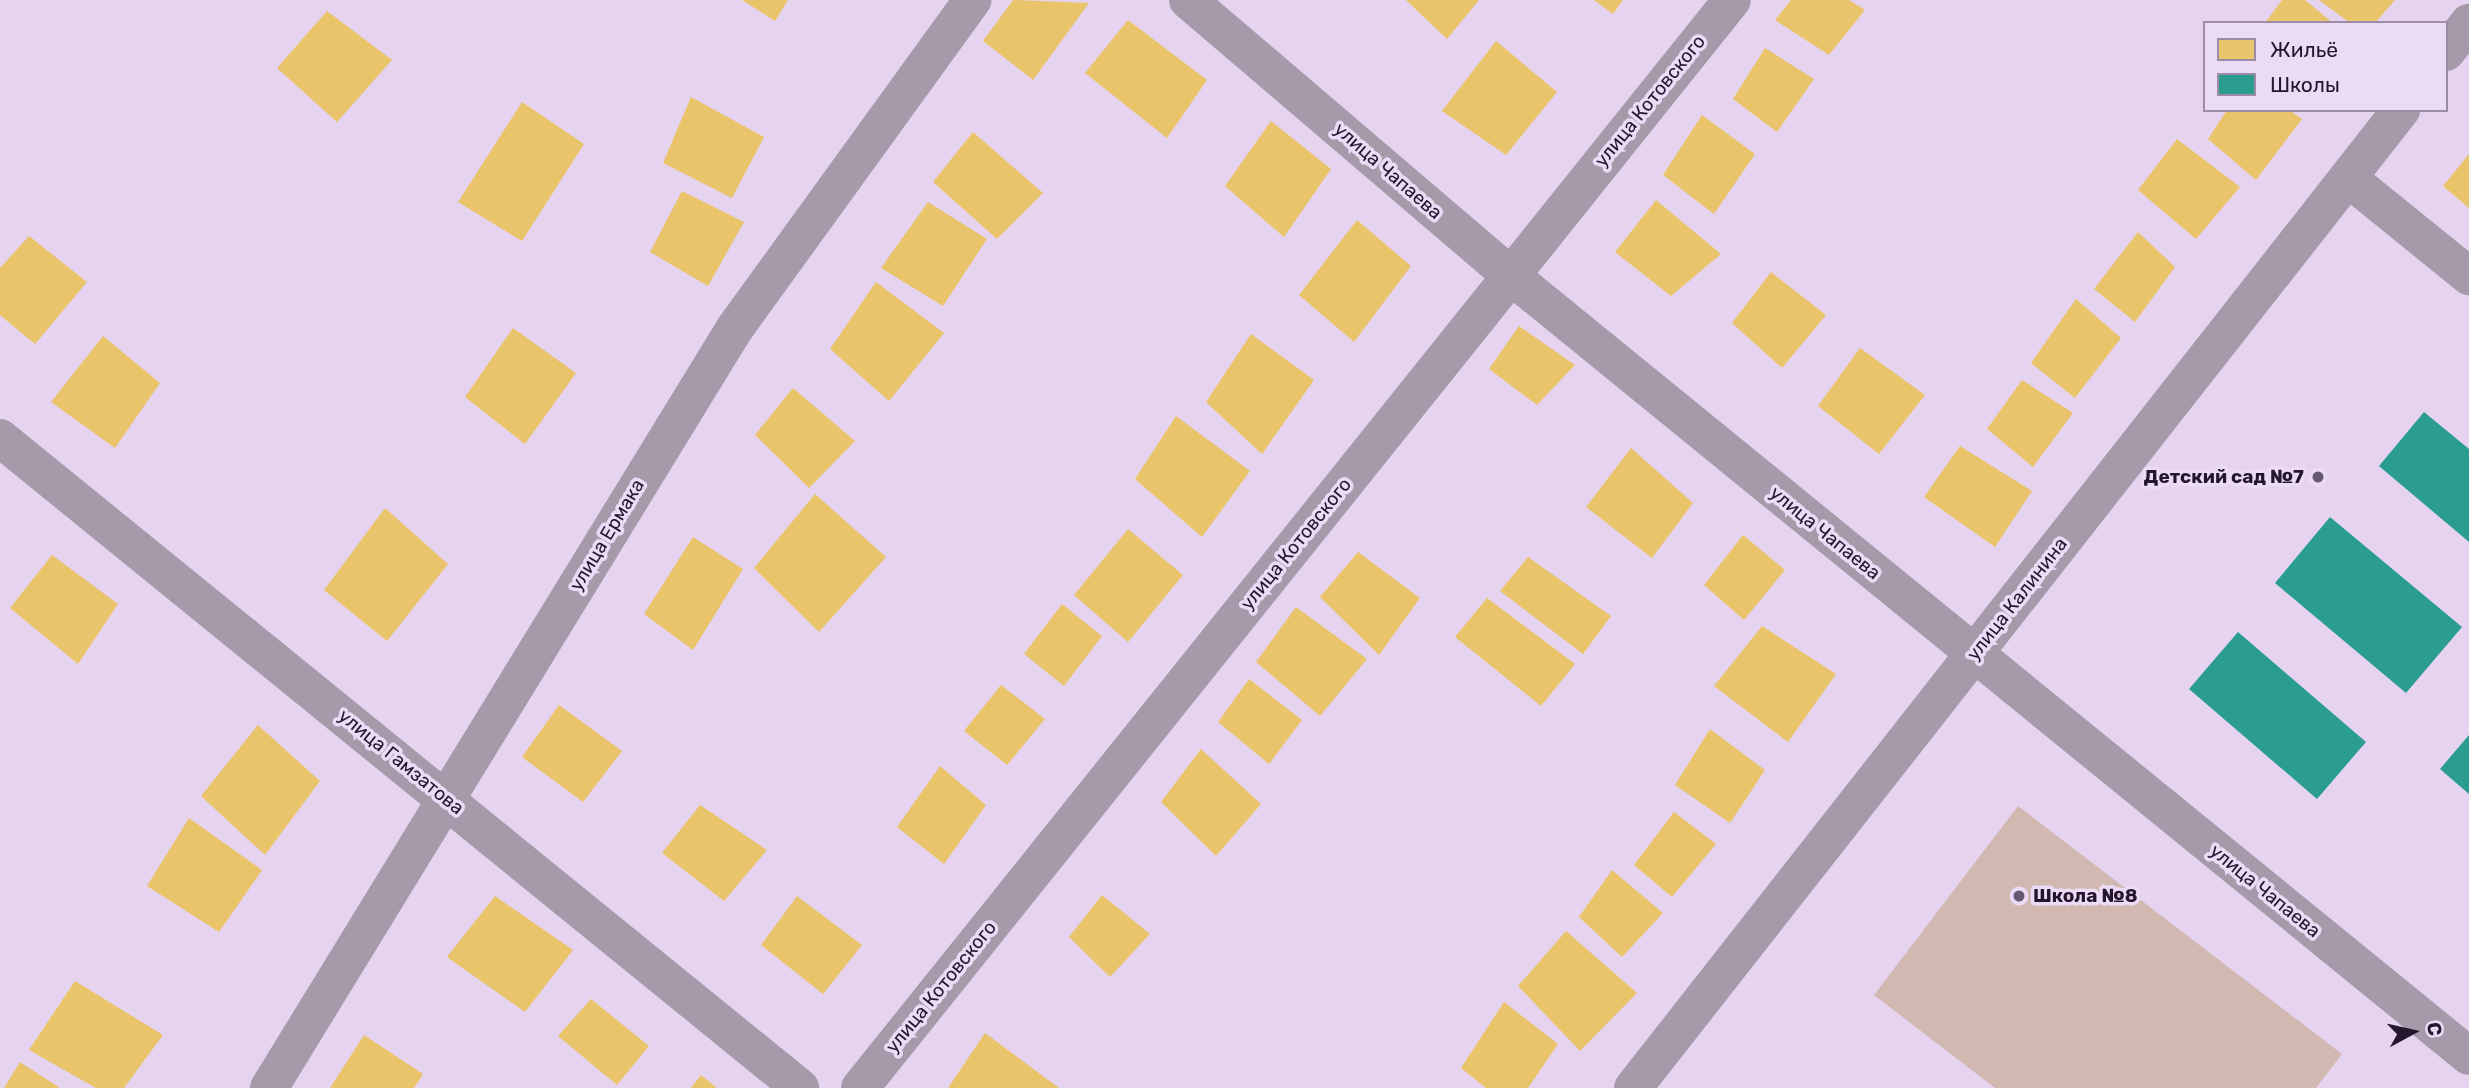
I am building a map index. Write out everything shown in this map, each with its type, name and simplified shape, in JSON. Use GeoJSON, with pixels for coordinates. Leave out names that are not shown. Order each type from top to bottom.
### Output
{"type":"FeatureCollection","features":[{"type":"Feature","properties":{"kind":"street","name":"улица Ермака"},"geometry":{"type":"LineString","coordinates":[[268,1088],[735,328],[972,0]]}},
{"type":"Feature","properties":{"kind":"street","name":"улица Чапаева"},"geometry":{"type":"LineString","coordinates":[[1188,0],[1511,276],[1973,655],[2469,1056]]}},
{"type":"Feature","properties":{"kind":"street","name":"улица Котовского"},"geometry":{"type":"LineString","coordinates":[[860,1088],[1732,0]]}},
{"type":"Feature","properties":{"kind":"street"},"geometry":{"type":"LineString","coordinates":[[2448,49],[2469,23]]}},
{"type":"Feature","properties":{"kind":"street","name":"улица Калинина"},"geometry":{"type":"LineString","coordinates":[[1633,1088],[2399,112]]}},
{"type":"Feature","properties":{"kind":"street"},"geometry":{"type":"LineString","coordinates":[[2348,178],[2469,276]]}},
{"type":"Feature","properties":{"kind":"street","name":"улица Гамзатова"},"geometry":{"type":"LineString","coordinates":[[0,438],[800,1088]]}},
{"type":"Feature","properties":{"kind":"shaded area"},"geometry":{"type":"Polygon","coordinates":[[[2018,806],[2342,1054],[2316,1088],[1995,1088],[1874,995],[2018,806]]]}},
{"type":"Feature","properties":{"kind":"building: Жильё"},"geometry":{"type":"Polygon","coordinates":[[[742,0],[788,0],[775,21],[742,0]]]}},
{"type":"Feature","properties":{"kind":"building: Жильё"},"geometry":{"type":"Polygon","coordinates":[[[1013,0],[1089,3],[1033,80],[983,41],[1013,0]]]}},
{"type":"Feature","properties":{"kind":"building: Жильё"},"geometry":{"type":"Polygon","coordinates":[[[1406,0],[1479,0],[1447,39],[1406,0]]]}},
{"type":"Feature","properties":{"kind":"building: Жильё"},"geometry":{"type":"Polygon","coordinates":[[[1594,0],[1623,0],[1613,14],[1594,0]]]}},
{"type":"Feature","properties":{"kind":"building: Жильё"},"geometry":{"type":"Polygon","coordinates":[[[1791,0],[1849,0],[1865,10],[1829,55],[1775,20],[1791,0]]]}},
{"type":"Feature","properties":{"kind":"building: Жильё"},"geometry":{"type":"Polygon","coordinates":[[[2282,0],[2305,0],[2331,21],[2266,21],[2282,0]]]}},
{"type":"Feature","properties":{"kind":"building: Жильё"},"geometry":{"type":"Polygon","coordinates":[[[2319,0],[2395,0],[2377,21],[2347,21],[2319,0]]]}},
{"type":"Feature","properties":{"kind":"building: Жильё"},"geometry":{"type":"Polygon","coordinates":[[[327,11],[392,60],[337,122],[277,68],[327,11]]]}},
{"type":"Feature","properties":{"kind":"building: Жильё"},"geometry":{"type":"Polygon","coordinates":[[[1128,20],[1207,80],[1167,138],[1085,73],[1128,20]]]}},
{"type":"Feature","properties":{"kind":"building: Жильё"},"geometry":{"type":"Polygon","coordinates":[[[1496,41],[1557,92],[1506,155],[1442,111],[1496,41]]]}},
{"type":"Feature","properties":{"kind":"building: Жильё"},"geometry":{"type":"Polygon","coordinates":[[[1765,48],[1814,79],[1777,132],[1733,99],[1765,48]]]}},
{"type":"Feature","properties":{"kind":"building: Жильё"},"geometry":{"type":"Polygon","coordinates":[[[691,97],[764,137],[732,198],[663,163],[691,97]]]}},
{"type":"Feature","properties":{"kind":"building: Жильё"},"geometry":{"type":"Polygon","coordinates":[[[522,102],[584,144],[522,241],[458,202],[522,102]]]}},
{"type":"Feature","properties":{"kind":"building: Жильё"},"geometry":{"type":"Polygon","coordinates":[[[2226,112],[2292,112],[2302,119],[2256,180],[2208,139],[2226,112]]]}},
{"type":"Feature","properties":{"kind":"building: Жильё"},"geometry":{"type":"Polygon","coordinates":[[[1702,115],[1755,154],[1714,214],[1663,175],[1702,115]]]}},
{"type":"Feature","properties":{"kind":"building: Жильё"},"geometry":{"type":"Polygon","coordinates":[[[1271,121],[1331,169],[1284,237],[1225,186],[1271,121]]]}},
{"type":"Feature","properties":{"kind":"building: Жильё"},"geometry":{"type":"Polygon","coordinates":[[[973,132],[1043,193],[997,239],[933,182],[973,132]]]}},
{"type":"Feature","properties":{"kind":"building: Жильё"},"geometry":{"type":"Polygon","coordinates":[[[2177,139],[2240,187],[2196,239],[2138,190],[2177,139]]]}},
{"type":"Feature","properties":{"kind":"building: Жильё"},"geometry":{"type":"Polygon","coordinates":[[[2469,154],[2469,208],[2443,186],[2469,154]]]}},
{"type":"Feature","properties":{"kind":"building: Жильё"},"geometry":{"type":"Polygon","coordinates":[[[682,191],[744,222],[708,286],[650,252],[682,191]]]}},
{"type":"Feature","properties":{"kind":"building: Жильё"},"geometry":{"type":"Polygon","coordinates":[[[1656,200],[1721,254],[1671,296],[1615,252],[1656,200]]]}},
{"type":"Feature","properties":{"kind":"building: Жильё"},"geometry":{"type":"Polygon","coordinates":[[[928,202],[987,239],[943,306],[881,268],[928,202]]]}},
{"type":"Feature","properties":{"kind":"building: Жильё"},"geometry":{"type":"Polygon","coordinates":[[[1357,220],[1411,266],[1354,342],[1299,295],[1357,220]]]}},
{"type":"Feature","properties":{"kind":"building: Жильё"},"geometry":{"type":"Polygon","coordinates":[[[2138,232],[2175,267],[2135,322],[2094,289],[2138,232]]]}},
{"type":"Feature","properties":{"kind":"building: Жильё"},"geometry":{"type":"Polygon","coordinates":[[[29,236],[87,282],[35,344],[0,315],[0,268],[29,236]]]}},
{"type":"Feature","properties":{"kind":"building: Жильё"},"geometry":{"type":"Polygon","coordinates":[[[1771,272],[1826,315],[1782,368],[1732,323],[1771,272]]]}},
{"type":"Feature","properties":{"kind":"building: Жильё"},"geometry":{"type":"Polygon","coordinates":[[[876,282],[944,333],[889,401],[830,349],[876,282]]]}},
{"type":"Feature","properties":{"kind":"building: Жильё"},"geometry":{"type":"Polygon","coordinates":[[[2076,299],[2121,338],[2075,398],[2031,363],[2076,299]]]}},
{"type":"Feature","properties":{"kind":"building: Жильё"},"geometry":{"type":"Polygon","coordinates":[[[1519,326],[1575,365],[1537,405],[1489,369],[1519,326]]]}},
{"type":"Feature","properties":{"kind":"building: Жильё"},"geometry":{"type":"Polygon","coordinates":[[[513,328],[576,373],[525,444],[465,397],[513,328]]]}},
{"type":"Feature","properties":{"kind":"building: Жильё"},"geometry":{"type":"Polygon","coordinates":[[[1251,334],[1314,380],[1262,454],[1206,402],[1251,334]]]}},
{"type":"Feature","properties":{"kind":"building: Жильё"},"geometry":{"type":"Polygon","coordinates":[[[103,336],[160,383],[115,448],[51,402],[103,336]]]}},
{"type":"Feature","properties":{"kind":"building: Жильё"},"geometry":{"type":"Polygon","coordinates":[[[1860,348],[1925,395],[1879,454],[1818,406],[1860,348]]]}},
{"type":"Feature","properties":{"kind":"building: Жильё"},"geometry":{"type":"Polygon","coordinates":[[[2022,380],[2073,413],[2033,467],[1987,429],[2022,380]]]}},
{"type":"Feature","properties":{"kind":"building: Жильё"},"geometry":{"type":"Polygon","coordinates":[[[793,388],[855,441],[809,488],[755,435],[793,388]]]}},
{"type":"Feature","properties":{"kind":"building: Жильё"},"geometry":{"type":"Polygon","coordinates":[[[1176,416],[1250,471],[1202,537],[1135,479],[1176,416]]]}},
{"type":"Feature","properties":{"kind":"building: Жильё"},"geometry":{"type":"Polygon","coordinates":[[[1960,446],[2032,491],[1995,547],[1924,497],[1960,446]]]}},
{"type":"Feature","properties":{"kind":"building: Жильё"},"geometry":{"type":"Polygon","coordinates":[[[1631,448],[1693,503],[1652,558],[1586,507],[1631,448]]]}},
{"type":"Feature","properties":{"kind":"building: Жильё"},"geometry":{"type":"Polygon","coordinates":[[[815,494],[886,557],[819,632],[754,568],[815,494]]]}},
{"type":"Feature","properties":{"kind":"building: Жильё"},"geometry":{"type":"Polygon","coordinates":[[[385,508],[448,564],[387,641],[324,590],[385,508]]]}},
{"type":"Feature","properties":{"kind":"building: Жильё"},"geometry":{"type":"Polygon","coordinates":[[[1128,529],[1183,575],[1128,642],[1074,595],[1128,529]]]}},
{"type":"Feature","properties":{"kind":"building: Жильё"},"geometry":{"type":"Polygon","coordinates":[[[1743,535],[1785,570],[1744,620],[1704,585],[1743,535]]]}},
{"type":"Feature","properties":{"kind":"building: Жильё"},"geometry":{"type":"Polygon","coordinates":[[[693,537],[743,569],[693,650],[644,614],[693,537]]]}},
{"type":"Feature","properties":{"kind":"building: Жильё"},"geometry":{"type":"Polygon","coordinates":[[[1358,552],[1420,598],[1379,655],[1320,597],[1358,552]]]}},
{"type":"Feature","properties":{"kind":"building: Жильё"},"geometry":{"type":"Polygon","coordinates":[[[52,555],[118,604],[78,664],[10,608],[52,555]]]}},
{"type":"Feature","properties":{"kind":"building: Жильё"},"geometry":{"type":"Polygon","coordinates":[[[1528,557],[1611,616],[1583,654],[1500,591],[1528,557]]]}},
{"type":"Feature","properties":{"kind":"building: Жильё"},"geometry":{"type":"Polygon","coordinates":[[[1487,598],[1575,664],[1541,706],[1455,637],[1487,598]]]}},
{"type":"Feature","properties":{"kind":"building: Жильё"},"geometry":{"type":"Polygon","coordinates":[[[1062,604],[1102,636],[1064,686],[1024,654],[1062,604]]]}},
{"type":"Feature","properties":{"kind":"building: Жильё"},"geometry":{"type":"Polygon","coordinates":[[[1296,607],[1367,659],[1320,716],[1256,662],[1296,607]]]}},
{"type":"Feature","properties":{"kind":"building: Жильё"},"geometry":{"type":"Polygon","coordinates":[[[1762,626],[1836,674],[1788,742],[1714,686],[1762,626]]]}},
{"type":"Feature","properties":{"kind":"building: Жильё"},"geometry":{"type":"Polygon","coordinates":[[[1249,679],[1302,720],[1269,764],[1218,722],[1249,679]]]}},
{"type":"Feature","properties":{"kind":"building: Жильё"},"geometry":{"type":"Polygon","coordinates":[[[1001,685],[1045,719],[1007,765],[964,731],[1001,685]]]}},
{"type":"Feature","properties":{"kind":"building: Жильё"},"geometry":{"type":"Polygon","coordinates":[[[559,705],[622,751],[583,802],[522,757],[559,705]]]}},
{"type":"Feature","properties":{"kind":"building: Жильё"},"geometry":{"type":"Polygon","coordinates":[[[258,725],[320,781],[265,855],[201,796],[258,725]]]}},
{"type":"Feature","properties":{"kind":"building: Жильё"},"geometry":{"type":"Polygon","coordinates":[[[1710,729],[1765,770],[1730,823],[1675,785],[1710,729]]]}},
{"type":"Feature","properties":{"kind":"building: Жильё"},"geometry":{"type":"Polygon","coordinates":[[[1201,749],[1261,804],[1216,856],[1161,802],[1201,749]]]}},
{"type":"Feature","properties":{"kind":"building: Жильё"},"geometry":{"type":"Polygon","coordinates":[[[940,766],[986,805],[944,864],[897,827],[940,766]]]}},
{"type":"Feature","properties":{"kind":"building: Жильё"},"geometry":{"type":"Polygon","coordinates":[[[700,805],[767,850],[724,901],[662,853],[700,805]]]}},
{"type":"Feature","properties":{"kind":"building: Жильё"},"geometry":{"type":"Polygon","coordinates":[[[1674,812],[1716,844],[1672,897],[1634,865],[1674,812]]]}},
{"type":"Feature","properties":{"kind":"building: Жильё"},"geometry":{"type":"Polygon","coordinates":[[[189,818],[262,870],[219,932],[147,886],[189,818]]]}},
{"type":"Feature","properties":{"kind":"building: Жильё"},"geometry":{"type":"Polygon","coordinates":[[[1612,870],[1663,913],[1622,957],[1579,917],[1612,870]]]}},
{"type":"Feature","properties":{"kind":"building: Жильё"},"geometry":{"type":"Polygon","coordinates":[[[1102,895],[1150,934],[1110,977],[1069,937],[1102,895]]]}},
{"type":"Feature","properties":{"kind":"building: Жильё"},"geometry":{"type":"Polygon","coordinates":[[[495,896],[573,950],[525,1012],[447,957],[495,896]]]}},
{"type":"Feature","properties":{"kind":"building: Жильё"},"geometry":{"type":"Polygon","coordinates":[[[797,896],[862,945],[823,994],[761,945],[797,896]]]}},
{"type":"Feature","properties":{"kind":"building: Жильё"},"geometry":{"type":"Polygon","coordinates":[[[1566,931],[1637,993],[1580,1051],[1518,986],[1566,931]]]}},
{"type":"Feature","properties":{"kind":"building: Жильё"},"geometry":{"type":"Polygon","coordinates":[[[75,981],[163,1035],[124,1088],[96,1088],[29,1050],[75,981]]]}},
{"type":"Feature","properties":{"kind":"building: Жильё"},"geometry":{"type":"Polygon","coordinates":[[[591,999],[649,1046],[617,1085],[558,1036],[591,999]]]}},
{"type":"Feature","properties":{"kind":"building: Жильё"},"geometry":{"type":"Polygon","coordinates":[[[1504,1002],[1558,1044],[1528,1088],[1486,1088],[1461,1068],[1504,1002]]]}},
{"type":"Feature","properties":{"kind":"building: Жильё"},"geometry":{"type":"Polygon","coordinates":[[[985,1033],[1059,1088],[948,1088],[985,1033]]]}},
{"type":"Feature","properties":{"kind":"building: Жильё"},"geometry":{"type":"Polygon","coordinates":[[[364,1035],[423,1074],[414,1088],[330,1088],[364,1035]]]}},
{"type":"Feature","properties":{"kind":"building: Жильё"},"geometry":{"type":"Polygon","coordinates":[[[20,1062],[60,1088],[4,1088],[20,1062]]]}},
{"type":"Feature","properties":{"kind":"building: Жильё"},"geometry":{"type":"Polygon","coordinates":[[[701,1075],[717,1088],[691,1088],[701,1075]]]}},
{"type":"Feature","properties":{"kind":"building: Школы"},"geometry":{"type":"Polygon","coordinates":[[[2424,412],[2469,449],[2469,542],[2379,466],[2424,412]]]}},
{"type":"Feature","properties":{"kind":"building: Школы"},"geometry":{"type":"Polygon","coordinates":[[[2330,517],[2462,627],[2406,693],[2275,583],[2330,517]]]}},
{"type":"Feature","properties":{"kind":"building: Школы"},"geometry":{"type":"Polygon","coordinates":[[[2238,632],[2366,742],[2317,799],[2189,689],[2238,632]]]}},
{"type":"Feature","properties":{"kind":"building: Школы"},"geometry":{"type":"Polygon","coordinates":[[[2469,735],[2469,794],[2440,769],[2469,735]]]}},
{"type":"Feature","properties":{"kind":"place","name":"Детский сад №7"},"geometry":{"type":"Point","coordinates":[2318,477]}},
{"type":"Feature","properties":{"kind":"place","name":"Школа №8"},"geometry":{"type":"Point","coordinates":[2019,896]}}]}
